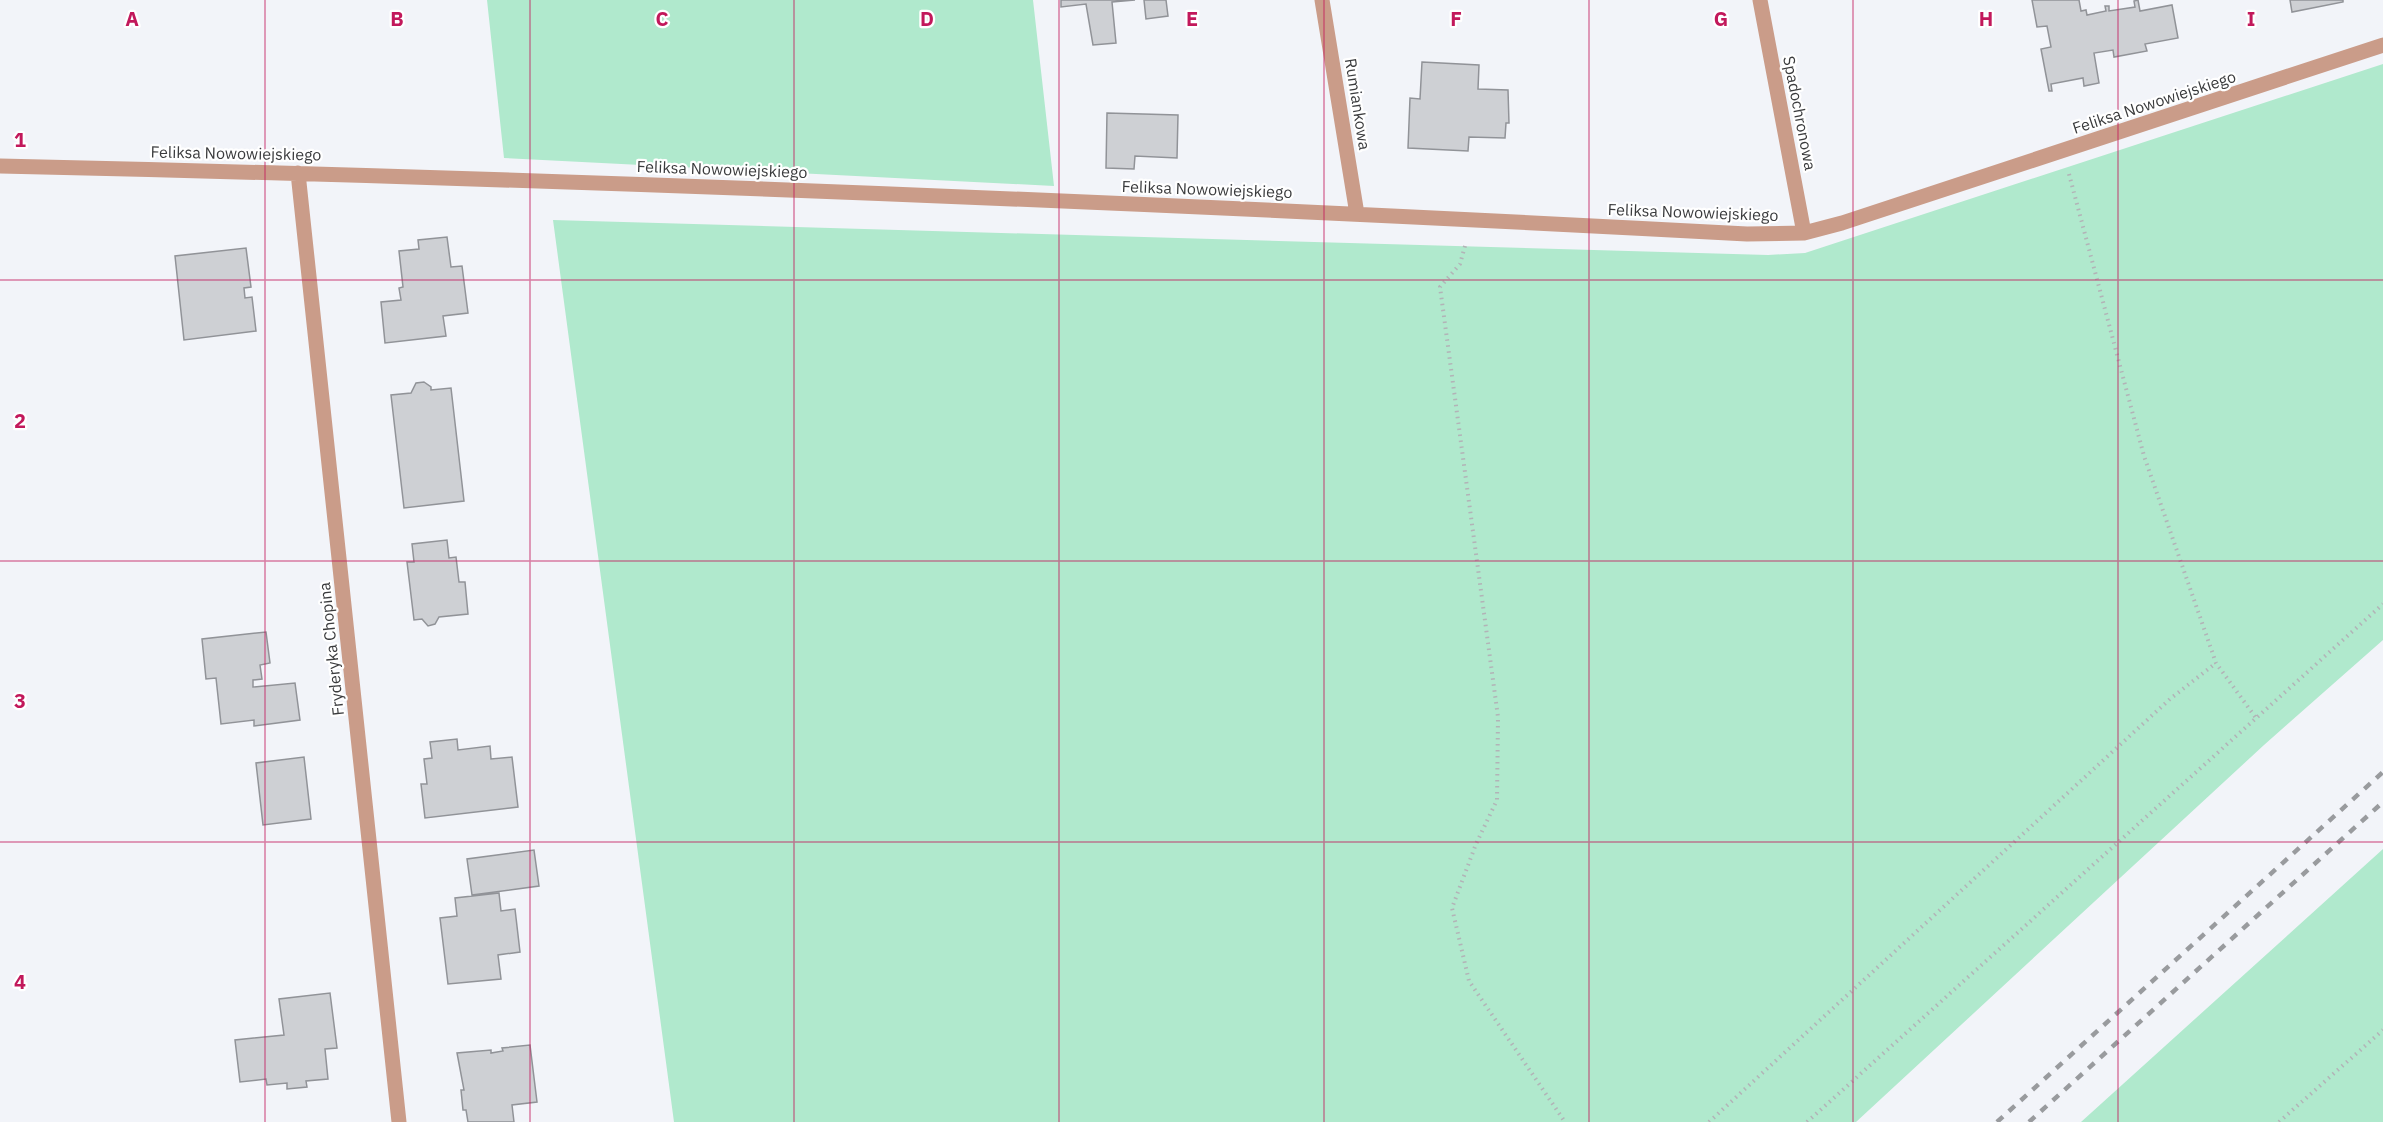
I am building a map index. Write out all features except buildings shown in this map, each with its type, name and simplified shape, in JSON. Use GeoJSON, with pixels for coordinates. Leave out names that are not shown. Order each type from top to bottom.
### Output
{"type":"FeatureCollection","features":[{"type":"Feature","properties":{"kind":"street","name":"Rumiankowa"},"geometry":{"type":"LineString","coordinates":[[1322,0],[1357,214]]}},
{"type":"Feature","properties":{"kind":"street","name":"Spadochronowa"},"geometry":{"type":"LineString","coordinates":[[1760,0],[1804,233]]}},
{"type":"Feature","properties":{"kind":"street","name":"Feliksa Nowowiejskiego"},"geometry":{"type":"LineString","coordinates":[[0,166],[632,183],[1357,214],[1747,234],[1804,233],[1842,223],[2383,45]]}},
{"type":"Feature","properties":{"kind":"street","name":"Fryderyka Chopina"},"geometry":{"type":"LineString","coordinates":[[298,173],[399,1122]]}},
{"type":"Feature","properties":{"kind":"path"},"geometry":{"type":"LineString","coordinates":[[2063,151],[2144,456],[2216,663],[2256,718]]}},
{"type":"Feature","properties":{"kind":"path"},"geometry":{"type":"LineString","coordinates":[[1471,220],[1460,264],[1440,287],[1498,717],[1497,800],[1476,844],[1452,908],[1469,981],[1565,1122]]}},
{"type":"Feature","properties":{"kind":"path"},"geometry":{"type":"LineString","coordinates":[[1807,1122],[2383,604]]}},
{"type":"Feature","properties":{"kind":"path"},"geometry":{"type":"LineString","coordinates":[[1709,1122],[2170,699],[2216,663]]}},
{"type":"Feature","properties":{"kind":"path"},"geometry":{"type":"LineString","coordinates":[[2279,1122],[2383,1030]]}},
{"type":"Feature","properties":{"kind":"green space"},"geometry":{"type":"Polygon","coordinates":[[[487,0],[1033,0],[1054,186],[504,158],[487,0]]]}},
{"type":"Feature","properties":{"kind":"green space"},"geometry":{"type":"Polygon","coordinates":[[[2383,64],[2383,640],[2264,745],[1856,1122],[674,1122],[553,220],[1768,255],[1805,253],[2383,64]]]}},
{"type":"Feature","properties":{"kind":"green space"},"geometry":{"type":"Polygon","coordinates":[[[2383,849],[2383,1122],[2081,1122],[2383,849]]]}},
{"type":"Feature","properties":{"kind":"railway"},"geometry":{"type":"LineString","coordinates":[[1997,1122],[2383,772]]}},
{"type":"Feature","properties":{"kind":"railway"},"geometry":{"type":"LineString","coordinates":[[2029,1122],[2383,802]]}}]}
